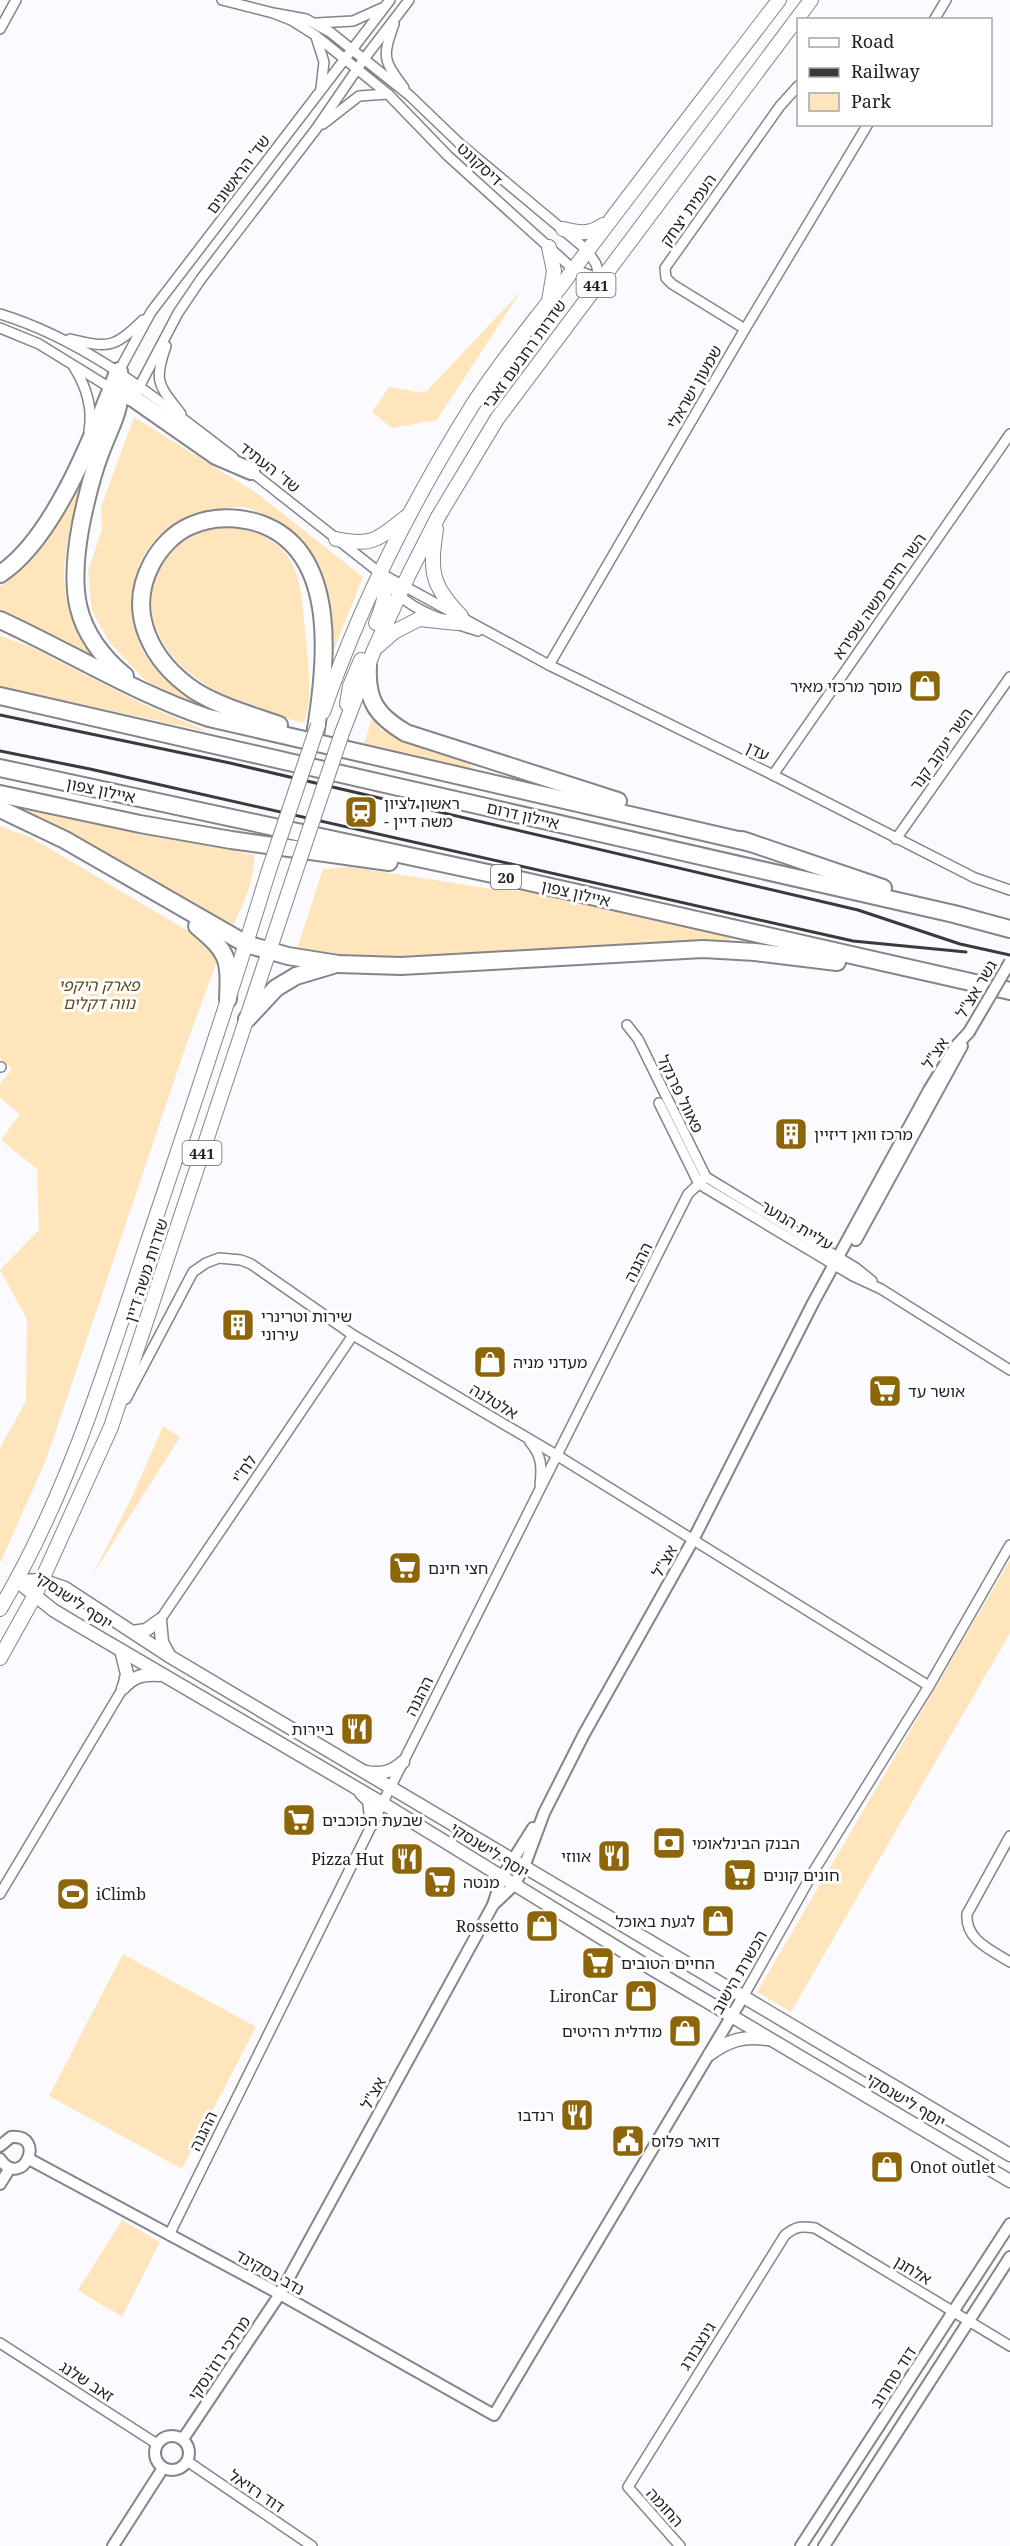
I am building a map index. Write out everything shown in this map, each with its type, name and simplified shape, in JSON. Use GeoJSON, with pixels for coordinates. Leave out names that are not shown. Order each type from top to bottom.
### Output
{"type":"FeatureCollection","features":[{"type":"Feature","properties":{"kind":"highway"},"geometry":{"type":"LineString","coordinates":[[119,371],[123,392],[77,545],[74,576],[76,597],[83,621],[101,653],[146,693]]}},
{"type":"Feature","properties":{"kind":"highway"},"geometry":{"type":"LineString","coordinates":[[0,574],[18,560],[39,536],[84,452],[123,392]]}},
{"type":"Feature","properties":{"kind":"highway"},"geometry":{"type":"LineString","coordinates":[[123,392],[216,456],[251,471]]}},
{"type":"Feature","properties":{"kind":"highway"},"geometry":{"type":"LineString","coordinates":[[316,728],[323,677],[324,630],[313,580],[301,556],[279,533],[247,520],[211,519],[189,526],[154,558],[144,581],[141,595],[142,622],[146,636],[161,660],[184,683],[219,704],[372,754]]}},
{"type":"Feature","properties":{"kind":"highway"},"geometry":{"type":"LineString","coordinates":[[0,620],[146,693],[209,718],[751,843]]}},
{"type":"Feature","properties":{"kind":"highway"},"geometry":{"type":"LineString","coordinates":[[368,666],[367,685],[370,697],[380,714],[406,734],[751,843],[954,914]]}},
{"type":"Feature","properties":{"kind":"highway","name":"איילון דרום"},"geometry":{"type":"LineString","coordinates":[[0,696],[954,914],[1010,929]]}},
{"type":"Feature","properties":{"kind":"highway","name":"איילון צפון"},"geometry":{"type":"LineString","coordinates":[[0,768],[520,880],[1010,991]]}},
{"type":"Feature","properties":{"kind":"highway"},"geometry":{"type":"LineString","coordinates":[[0,794],[140,824],[231,840],[520,880]]}},
{"type":"Feature","properties":{"kind":"highway"},"geometry":{"type":"LineString","coordinates":[[0,809],[65,840],[246,945],[338,964],[401,966],[703,949],[803,957],[980,985]]}},
{"type":"Feature","properties":{"kind":"highway"},"geometry":{"type":"LineString","coordinates":[[157,892],[211,937],[224,952],[228,961],[228,999]]}},
{"type":"Feature","properties":{"kind":"highway"},"geometry":{"type":"LineString","coordinates":[[247,1019],[276,988],[296,976],[338,964]]}},
{"type":"Feature","properties":{"kind":"main road","name":"שדרות רחבעם זאבי"},"geometry":{"type":"LineString","coordinates":[[316,728],[348,644],[380,573],[410,513],[473,405],[587,250],[779,0]]}},
{"type":"Feature","properties":{"kind":"main road","name":"שדרות רחבעם זאבי"},"geometry":{"type":"LineString","coordinates":[[342,733],[374,650],[401,590],[438,517],[497,419],[810,0]]}},
{"type":"Feature","properties":{"kind":"main road"},"geometry":{"type":"LineString","coordinates":[[563,229],[582,234],[594,232],[610,221]]}},
{"type":"Feature","properties":{"kind":"main road"},"geometry":{"type":"LineString","coordinates":[[548,303],[554,271],[549,247]]}},
{"type":"Feature","properties":{"kind":"main road"},"geometry":{"type":"LineString","coordinates":[[336,539],[367,543],[382,535],[410,513]]}},
{"type":"Feature","properties":{"kind":"main road"},"geometry":{"type":"LineString","coordinates":[[438,517],[432,557],[437,586],[459,620]]}},
{"type":"Feature","properties":{"kind":"main road","name":"441"},"geometry":{"type":"LineString","coordinates":[[342,733],[350,686],[385,603],[384,581],[380,573]]}},
{"type":"Feature","properties":{"kind":"main road"},"geometry":{"type":"LineString","coordinates":[[374,650],[394,632],[419,620],[459,620]]}},
{"type":"Feature","properties":{"kind":"main road","name":"שדרות משה דיין"},"geometry":{"type":"LineString","coordinates":[[0,1609],[17,1581],[56,1499],[104,1374],[316,728]]}},
{"type":"Feature","properties":{"kind":"main road","name":"שדרות משה דיין"},"geometry":{"type":"LineString","coordinates":[[0,1658],[42,1580],[111,1428],[342,733]]}},
{"type":"Feature","properties":{"kind":"main road","name":"יוסף לישנסקי"},"geometry":{"type":"LineString","coordinates":[[17,1581],[42,1580],[65,1588],[169,1656],[512,1860],[741,1991],[1010,2155]]}},
{"type":"Feature","properties":{"kind":"main road","name":"יוסף לישנסקי"},"geometry":{"type":"LineString","coordinates":[[17,1581],[53,1610],[382,1803],[770,2040],[1010,2181]]}},
{"type":"Feature","properties":{"kind":"main road"},"geometry":{"type":"LineString","coordinates":[[133,1632],[146,1630],[160,1620]]}},
{"type":"Feature","properties":{"kind":"main road"},"geometry":{"type":"LineString","coordinates":[[160,1620],[162,1642],[169,1656]]}},
{"type":"Feature","properties":{"kind":"main road"},"geometry":{"type":"LineString","coordinates":[[121,1650],[127,1674],[123,1688]]}},
{"type":"Feature","properties":{"kind":"main road"},"geometry":{"type":"LineString","coordinates":[[123,1688],[138,1675],[163,1675]]}},
{"type":"Feature","properties":{"kind":"main road"},"geometry":{"type":"LineString","coordinates":[[363,1772],[382,1773],[394,1770],[403,1762]]}},
{"type":"Feature","properties":{"kind":"main road"},"geometry":{"type":"LineString","coordinates":[[358,1789],[369,1801],[372,1824]]}},
{"type":"Feature","properties":{"kind":"main road"},"geometry":{"type":"LineString","coordinates":[[710,2054],[737,2038],[770,2040]]}},
{"type":"Feature","properties":{"kind":"street"},"geometry":{"type":"LineString","coordinates":[[0,29],[16,0]]}},
{"type":"Feature","properties":{"kind":"street"},"geometry":{"type":"LineString","coordinates":[[222,0],[316,22],[352,21],[387,4]]}},
{"type":"Feature","properties":{"kind":"street","name":"שד' הראשונים"},"geometry":{"type":"LineString","coordinates":[[178,313],[250,212],[316,129],[364,59],[409,0]]}},
{"type":"Feature","properties":{"kind":"street"},"geometry":{"type":"LineString","coordinates":[[935,18],[946,0]]}},
{"type":"Feature","properties":{"kind":"street","name":"שד' הראשונים"},"geometry":{"type":"LineString","coordinates":[[119,371],[151,312],[387,4]]}},
{"type":"Feature","properties":{"kind":"street","name":"דיסקונט"},"geometry":{"type":"LineString","coordinates":[[273,13],[315,35],[388,94],[448,156],[573,269],[600,279]]}},
{"type":"Feature","properties":{"kind":"street"},"geometry":{"type":"LineString","coordinates":[[397,15],[387,46],[386,63],[409,94]]}},
{"type":"Feature","properties":{"kind":"street"},"geometry":{"type":"LineString","coordinates":[[316,22],[409,94]]}},
{"type":"Feature","properties":{"kind":"street"},"geometry":{"type":"LineString","coordinates":[[315,35],[324,62],[319,93]]}},
{"type":"Feature","properties":{"kind":"street","name":"העמית יצחק"},"geometry":{"type":"LineString","coordinates":[[745,329],[672,284],[666,278],[665,268],[780,106],[797,87]]}},
{"type":"Feature","properties":{"kind":"street"},"geometry":{"type":"LineString","coordinates":[[316,129],[359,96],[388,94]]}},
{"type":"Feature","properties":{"kind":"street","name":"דיסקונט"},"geometry":{"type":"LineString","coordinates":[[409,94],[459,143],[587,250]]}},
{"type":"Feature","properties":{"kind":"street","name":"שמעון ישראלי"},"geometry":{"type":"LineString","coordinates":[[549,665],[745,329],[867,126]]}},
{"type":"Feature","properties":{"kind":"street"},"geometry":{"type":"LineString","coordinates":[[587,250],[596,264],[600,279]]}},
{"type":"Feature","properties":{"kind":"street"},"geometry":{"type":"LineString","coordinates":[[56,336],[90,344],[118,342],[151,312]]}},
{"type":"Feature","properties":{"kind":"street"},"geometry":{"type":"LineString","coordinates":[[123,392],[178,313]]}},
{"type":"Feature","properties":{"kind":"street"},"geometry":{"type":"LineString","coordinates":[[178,313],[159,368],[158,383],[190,425]]}},
{"type":"Feature","properties":{"kind":"street","name":"שד' העתיד"},"geometry":{"type":"LineString","coordinates":[[0,314],[56,336],[119,371],[123,392]]}},
{"type":"Feature","properties":{"kind":"street","name":"שד' העתיד"},"geometry":{"type":"LineString","coordinates":[[0,328],[39,344],[123,392],[190,425],[380,573]]}},
{"type":"Feature","properties":{"kind":"street"},"geometry":{"type":"LineString","coordinates":[[70,363],[83,382],[88,396],[90,423],[84,452]]}},
{"type":"Feature","properties":{"kind":"street","name":"השר חיים משה שפירא"},"geometry":{"type":"LineString","coordinates":[[773,775],[1010,434]]}},
{"type":"Feature","properties":{"kind":"street","name":"עדן"},"geometry":{"type":"LineString","coordinates":[[380,573],[401,590],[459,620],[975,878],[1010,890]]}},
{"type":"Feature","properties":{"kind":"street","name":"השר יעקב קנר"},"geometry":{"type":"LineString","coordinates":[[896,839],[1010,677]]}},
{"type":"Feature","properties":{"kind":"street","name":"גשר אצ\"ל"},"geometry":{"type":"LineString","coordinates":[[969,1032],[1010,962]]}},
{"type":"Feature","properties":{"kind":"street","name":"פאוול פרנקל"},"geometry":{"type":"LineString","coordinates":[[627,1025],[638,1040],[663,1101],[702,1181]]}},
{"type":"Feature","properties":{"kind":"street","name":"אצ\"ל"},"geometry":{"type":"LineString","coordinates":[[280,2294],[493,1905],[502,1877],[544,1813],[621,1665],[693,1540],[805,1322],[929,1090],[956,1046],[969,1032]]}},
{"type":"Feature","properties":{"kind":"street","name":"עליית הנוער"},"geometry":{"type":"LineString","coordinates":[[702,1181],[839,1262],[1010,1370]]}},
{"type":"Feature","properties":{"kind":"street","name":"ההגנה"},"geometry":{"type":"LineString","coordinates":[[169,2235],[382,1803],[688,1194],[702,1181]]}},
{"type":"Feature","properties":{"kind":"street","name":"אלטלנה"},"geometry":{"type":"LineString","coordinates":[[111,1428],[193,1272],[206,1263],[229,1257],[251,1264],[353,1335],[558,1456],[929,1686]]}},
{"type":"Feature","properties":{"kind":"street","name":"לח\"י"},"geometry":{"type":"LineString","coordinates":[[160,1620],[353,1335]]}},
{"type":"Feature","properties":{"kind":"street"},"geometry":{"type":"LineString","coordinates":[[524,1436],[538,1451],[541,1460],[538,1495]]}},
{"type":"Feature","properties":{"kind":"street","name":"הכשרת הישוב"},"geometry":{"type":"LineString","coordinates":[[494,2415],[710,2054],[732,2016],[741,1991],[929,1686],[1010,1545]]}},
{"type":"Feature","properties":{"kind":"street"},"geometry":{"type":"LineString","coordinates":[[0,1894],[123,1688]]}},
{"type":"Feature","properties":{"kind":"street","name":"אצ\"ל"},"geometry":{"type":"LineString","coordinates":[[493,1905],[514,1885],[524,1867],[544,1813]]}},
{"type":"Feature","properties":{"kind":"street"},"geometry":{"type":"LineString","coordinates":[[1010,1836],[967,1914],[966,1922],[974,1938],[1010,1962]]}},
{"type":"Feature","properties":{"kind":"street"},"geometry":{"type":"LineString","coordinates":[[0,2159],[10,2168],[21,2167],[29,2159],[28,2145],[21,2138],[11,2137],[1,2144]]}},
{"type":"Feature","properties":{"kind":"street","name":"נדב בסקינד"},"geometry":{"type":"LineString","coordinates":[[29,2159],[280,2294],[494,2415]]}},
{"type":"Feature","properties":{"kind":"street"},"geometry":{"type":"LineString","coordinates":[[0,2184],[10,2168]]}},
{"type":"Feature","properties":{"kind":"street","name":"דוד סחרוב"},"geometry":{"type":"LineString","coordinates":[[801,2546],[1010,2224]]}},
{"type":"Feature","properties":{"kind":"street","name":"אלחנן"},"geometry":{"type":"LineString","coordinates":[[798,2226],[815,2228],[1010,2346]]}},
{"type":"Feature","properties":{"kind":"street","name":"גינצבורג"},"geometry":{"type":"LineString","coordinates":[[628,2487],[785,2235],[798,2226]]}},
{"type":"Feature","properties":{"kind":"street","name":"דוד סחרוב"},"geometry":{"type":"LineString","coordinates":[[824,2546],[1010,2257]]}},
{"type":"Feature","properties":{"kind":"street"},"geometry":{"type":"LineString","coordinates":[[260,2283],[266,2291],[269,2311]]}},
{"type":"Feature","properties":{"kind":"street","name":"מרדכי רוז'נסקי"},"geometry":{"type":"LineString","coordinates":[[183,2439],[280,2294]]}},
{"type":"Feature","properties":{"kind":"street","name":"זאב שלנג"},"geometry":{"type":"LineString","coordinates":[[0,2343],[157,2444]]}},
{"type":"Feature","properties":{"kind":"street"},"geometry":{"type":"LineString","coordinates":[[167,2436],[183,2439],[189,2448],[187,2462],[175,2470],[163,2468],[156,2459],[157,2444],[167,2436]]}},
{"type":"Feature","properties":{"kind":"street","name":"דוד רזיאל"},"geometry":{"type":"LineString","coordinates":[[187,2462],[312,2546]]}},
{"type":"Feature","properties":{"kind":"street"},"geometry":{"type":"LineString","coordinates":[[112,2546],[163,2468]]}},
{"type":"Feature","properties":{"kind":"street","name":"החומה"},"geometry":{"type":"LineString","coordinates":[[628,2487],[680,2546]]}},
{"type":"Feature","properties":{"kind":"green space"},"geometry":{"type":"Polygon","coordinates":[[[521,291],[437,420],[392,428],[372,412],[389,387],[418,392],[427,391],[521,291]]]}},
{"type":"Feature","properties":{"kind":"green space"},"geometry":{"type":"Polygon","coordinates":[[[134,417],[258,494],[363,577],[333,652],[331,611],[324,589],[279,530],[255,511],[234,507],[192,517],[175,525],[149,547],[135,578],[133,596],[136,629],[143,651],[160,673],[171,682],[195,697],[234,716],[209,711],[162,692],[143,678],[110,643],[92,611],[88,572],[102,529],[101,507],[134,417]]]}},
{"type":"Feature","properties":{"kind":"green space"},"geometry":{"type":"Polygon","coordinates":[[[81,483],[69,536],[64,580],[67,601],[75,622],[87,643],[106,667],[0,614],[0,586],[37,551],[64,513],[81,483]]]}},
{"type":"Feature","properties":{"kind":"green space"},"geometry":{"type":"Polygon","coordinates":[[[232,526],[255,533],[272,542],[285,553],[299,582],[309,672],[309,703],[304,723],[249,706],[213,689],[181,666],[169,652],[157,631],[152,609],[153,588],[159,569],[171,552],[187,539],[208,530],[232,526]]]}},
{"type":"Feature","properties":{"kind":"green space"},"geometry":{"type":"Polygon","coordinates":[[[0,636],[31,647],[141,703],[209,732],[0,687],[0,636]]]}},
{"type":"Feature","properties":{"kind":"green space"},"geometry":{"type":"Polygon","coordinates":[[[372,719],[382,731],[388,730],[433,752],[471,763],[471,772],[364,744],[372,719]]]}},
{"type":"Feature","properties":{"kind":"green space"},"geometry":{"type":"Polygon","coordinates":[[[26,807],[254,855],[251,883],[232,928],[26,813],[26,807]]]}},
{"type":"Feature","properties":{"kind":"green space","name":"פארק היקפי נווה דקלים"},"geometry":{"type":"Polygon","coordinates":[[[0,826],[30,837],[178,925],[209,944],[218,959],[189,1037],[46,1460],[0,1563],[0,1448],[26,1401],[27,1319],[0,1270],[39,1230],[37,1169],[1,1140],[20,1114],[0,1098],[0,1084],[12,1069],[0,1058],[0,826]]]}},
{"type":"Feature","properties":{"kind":"green space"},"geometry":{"type":"Polygon","coordinates":[[[351,867],[492,889],[523,891],[731,937],[730,944],[363,958],[330,956],[297,949],[323,869],[351,867]]]}},
{"type":"Feature","properties":{"kind":"green space"},"geometry":{"type":"Polygon","coordinates":[[[163,1426],[180,1437],[92,1576],[133,1495],[163,1426]]]}},
{"type":"Feature","properties":{"kind":"green space"},"geometry":{"type":"Polygon","coordinates":[[[1010,1560],[1010,1633],[791,2012],[757,1992],[1010,1560]]]}},
{"type":"Feature","properties":{"kind":"green space"},"geometry":{"type":"Polygon","coordinates":[[[123,1954],[256,2027],[182,2169],[49,2096],[123,1954]]]}},
{"type":"Feature","properties":{"kind":"green space"},"geometry":{"type":"Polygon","coordinates":[[[122,2220],[160,2242],[122,2317],[78,2290],[122,2220]]]}},
{"type":"Feature","properties":{"kind":"railway"},"geometry":{"type":"LineString","coordinates":[[0,715],[230,763],[858,910],[960,944],[1010,955]]}},
{"type":"Feature","properties":{"kind":"railway"},"geometry":{"type":"LineString","coordinates":[[0,751],[90,769],[853,941],[966,952]]}},
{"type":"Feature","properties":{"kind":"place","name":"מוסך מרכזי מאיר"},"geometry":{"type":"Point","coordinates":[925,686]}},
{"type":"Feature","properties":{"kind":"place","name":"ראשון לציון - משה דיין"},"geometry":{"type":"Point","coordinates":[361,812]}},
{"type":"Feature","properties":{"kind":"place","name":"מרכז וואן דיזיין"},"geometry":{"type":"Point","coordinates":[791,1134]}},
{"type":"Feature","properties":{"kind":"place","name":"שירות וטרינרי עירוני"},"geometry":{"type":"Point","coordinates":[238,1325]}},
{"type":"Feature","properties":{"kind":"place","name":"מעדני מניה"},"geometry":{"type":"Point","coordinates":[490,1362]}},
{"type":"Feature","properties":{"kind":"place","name":"אושר עד"},"geometry":{"type":"Point","coordinates":[885,1391]}},
{"type":"Feature","properties":{"kind":"place","name":"חצי חינם"},"geometry":{"type":"Point","coordinates":[405,1568]}},
{"type":"Feature","properties":{"kind":"place","name":"ביירות"},"geometry":{"type":"Point","coordinates":[357,1729]}},
{"type":"Feature","properties":{"kind":"place","name":"שבעת הכוכבים"},"geometry":{"type":"Point","coordinates":[299,1820]}},
{"type":"Feature","properties":{"kind":"place","name":"הבנק הבינלאומי"},"geometry":{"type":"Point","coordinates":[669,1843]}},
{"type":"Feature","properties":{"kind":"place","name":"אווזי"},"geometry":{"type":"Point","coordinates":[614,1856]}},
{"type":"Feature","properties":{"kind":"place","name":"Pizza Hut"},"geometry":{"type":"Point","coordinates":[407,1859]}},
{"type":"Feature","properties":{"kind":"place","name":"חונים קונים"},"geometry":{"type":"Point","coordinates":[740,1875]}},
{"type":"Feature","properties":{"kind":"place","name":"מנטה"},"geometry":{"type":"Point","coordinates":[440,1882]}},
{"type":"Feature","properties":{"kind":"place","name":"iClimb"},"geometry":{"type":"Point","coordinates":[73,1894]}},
{"type":"Feature","properties":{"kind":"place","name":"לגעת באוכל"},"geometry":{"type":"Point","coordinates":[718,1921]}},
{"type":"Feature","properties":{"kind":"place","name":"Rossetto"},"geometry":{"type":"Point","coordinates":[542,1926]}},
{"type":"Feature","properties":{"kind":"place","name":"החיים הטובים"},"geometry":{"type":"Point","coordinates":[598,1963]}},
{"type":"Feature","properties":{"kind":"place","name":"LironCar"},"geometry":{"type":"Point","coordinates":[641,1996]}},
{"type":"Feature","properties":{"kind":"place","name":"מודלית רהיטים"},"geometry":{"type":"Point","coordinates":[685,2031]}},
{"type":"Feature","properties":{"kind":"place","name":"רנדבו"},"geometry":{"type":"Point","coordinates":[577,2115]}},
{"type":"Feature","properties":{"kind":"place","name":"דואר פלוס"},"geometry":{"type":"Point","coordinates":[628,2141]}},
{"type":"Feature","properties":{"kind":"place","name":"Onot outlet"},"geometry":{"type":"Point","coordinates":[887,2167]}}]}
